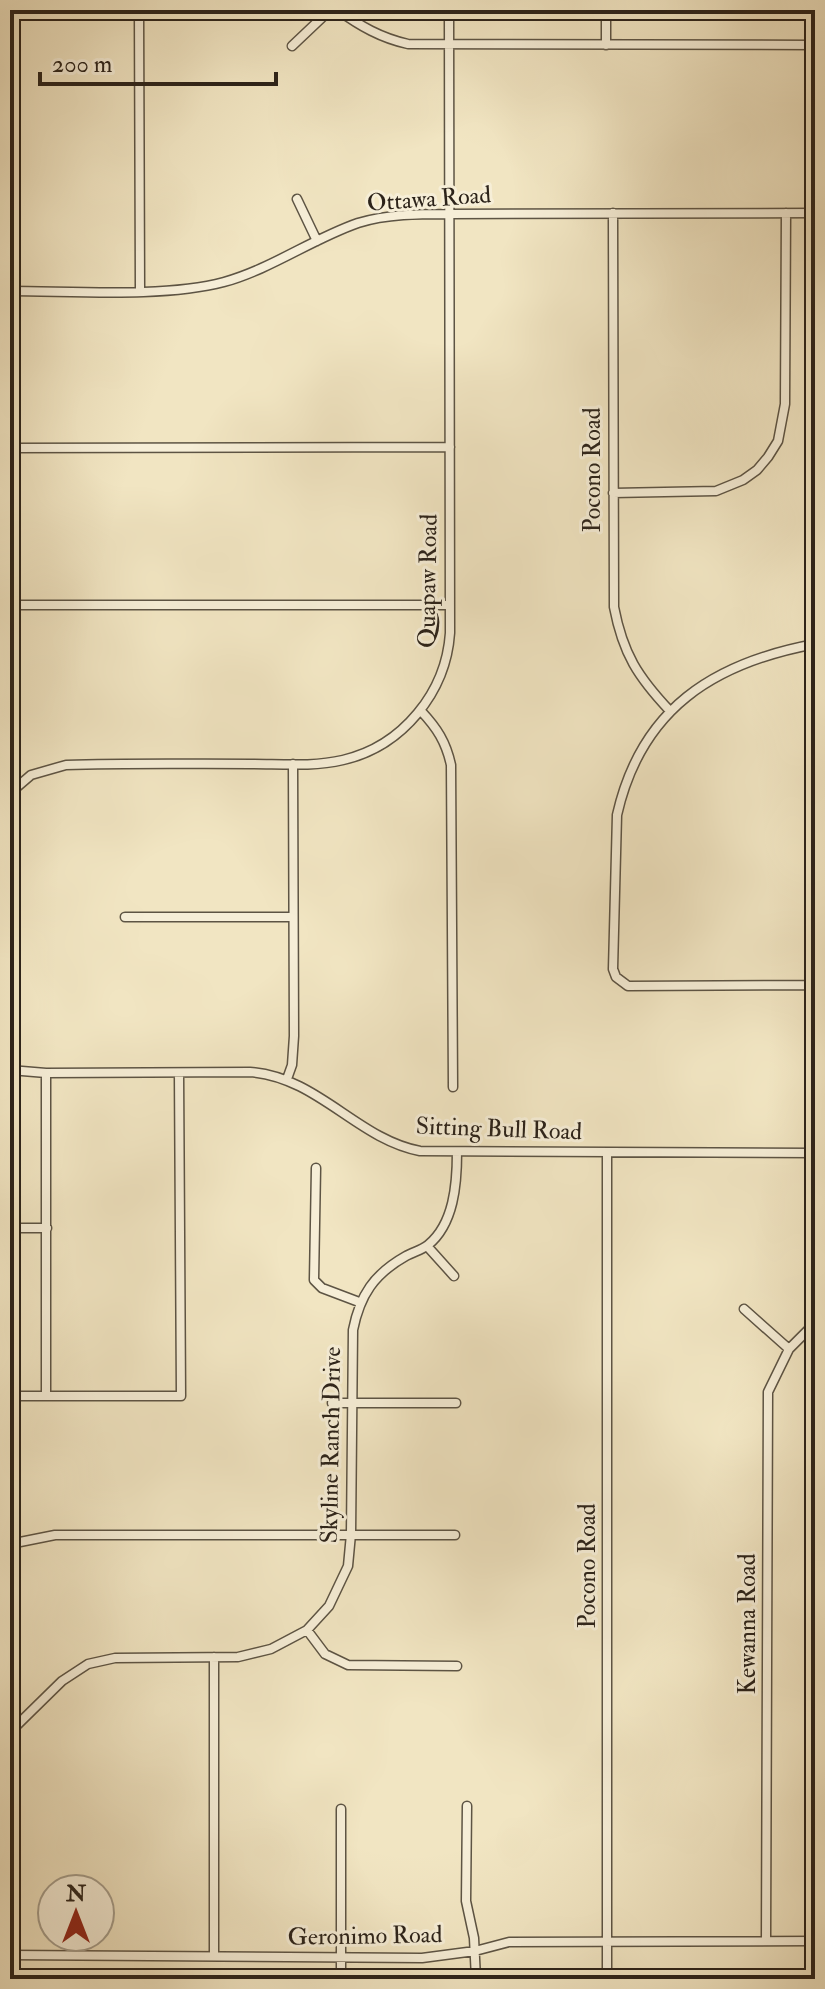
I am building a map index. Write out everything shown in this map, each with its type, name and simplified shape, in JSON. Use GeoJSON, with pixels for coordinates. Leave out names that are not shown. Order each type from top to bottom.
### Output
{"type":"FeatureCollection","features":[{"type":"Feature","properties":{"kind":"street"},"geometry":{"type":"LineString","coordinates":[[139,10],[140,291]]}},
{"type":"Feature","properties":{"kind":"street"},"geometry":{"type":"LineString","coordinates":[[292,46],[330,10]]}},
{"type":"Feature","properties":{"kind":"street"},"geometry":{"type":"LineString","coordinates":[[338,10],[360,26],[408,44],[815,45]]}},
{"type":"Feature","properties":{"kind":"street","name":"Quapaw Road"},"geometry":{"type":"LineString","coordinates":[[12,787],[31,775],[66,765],[293,764],[343,760],[365,752],[405,728],[421,711],[449,653],[449,10]]}},
{"type":"Feature","properties":{"kind":"street"},"geometry":{"type":"LineString","coordinates":[[606,10],[606,45]]}},
{"type":"Feature","properties":{"kind":"street"},"geometry":{"type":"LineString","coordinates":[[297,199],[317,241]]}},
{"type":"Feature","properties":{"kind":"street","name":"Pocono Road"},"geometry":{"type":"LineString","coordinates":[[613,213],[612,581],[619,636],[643,681],[670,711]]}},
{"type":"Feature","properties":{"kind":"street"},"geometry":{"type":"LineString","coordinates":[[613,493],[716,491],[730,487],[757,470],[773,449],[783,422],[785,404],[786,213]]}},
{"type":"Feature","properties":{"kind":"street","name":"Ottawa Road"},"geometry":{"type":"LineString","coordinates":[[10,291],[140,291],[220,283],[245,276],[362,222],[403,216],[815,213]]}},
{"type":"Feature","properties":{"kind":"street"},"geometry":{"type":"LineString","coordinates":[[10,448],[450,447]]}},
{"type":"Feature","properties":{"kind":"street"},"geometry":{"type":"LineString","coordinates":[[10,605],[450,605]]}},
{"type":"Feature","properties":{"kind":"street"},"geometry":{"type":"LineString","coordinates":[[815,644],[758,657],[732,668],[691,692],[654,730],[630,769],[617,815],[613,969],[616,977],[628,986],[815,985]]}},
{"type":"Feature","properties":{"kind":"street"},"geometry":{"type":"LineString","coordinates":[[421,711],[447,746],[451,765],[453,1087]]}},
{"type":"Feature","properties":{"kind":"street"},"geometry":{"type":"LineString","coordinates":[[287,1079],[292,1065],[294,1036],[293,764]]}},
{"type":"Feature","properties":{"kind":"street"},"geometry":{"type":"LineString","coordinates":[[815,893],[815,1169]]}},
{"type":"Feature","properties":{"kind":"street"},"geometry":{"type":"LineString","coordinates":[[125,917],[293,917]]}},
{"type":"Feature","properties":{"kind":"street","name":"Sitting Bull Road"},"geometry":{"type":"LineString","coordinates":[[10,1070],[46,1073],[264,1073],[287,1079],[396,1144],[420,1151],[814,1153]]}},
{"type":"Feature","properties":{"kind":"street"},"geometry":{"type":"LineString","coordinates":[[46,1073],[46,1396]]}},
{"type":"Feature","properties":{"kind":"street"},"geometry":{"type":"LineString","coordinates":[[10,1396],[181,1396],[179,1073]]}},
{"type":"Feature","properties":{"kind":"street"},"geometry":{"type":"LineString","coordinates":[[316,1168],[314,1280],[322,1288],[359,1302],[376,1279],[403,1257],[427,1246],[443,1227],[457,1185],[457,1152]]}},
{"type":"Feature","properties":{"kind":"street","name":"Pocono Road"},"geometry":{"type":"LineString","coordinates":[[607,1152],[607,1979]]}},
{"type":"Feature","properties":{"kind":"street"},"geometry":{"type":"LineString","coordinates":[[10,1228],[47,1228]]}},
{"type":"Feature","properties":{"kind":"street"},"geometry":{"type":"LineString","coordinates":[[427,1246],[454,1276]]}},
{"type":"Feature","properties":{"kind":"street","name":"Skyline Ranch Drive"},"geometry":{"type":"LineString","coordinates":[[10,1732],[62,1681],[88,1664],[115,1658],[238,1657],[271,1649],[307,1630],[329,1606],[348,1566],[353,1330],[359,1302]]}},
{"type":"Feature","properties":{"kind":"street"},"geometry":{"type":"LineString","coordinates":[[744,1309],[789,1349]]}},
{"type":"Feature","properties":{"kind":"street","name":"Kewanna Road"},"geometry":{"type":"LineString","coordinates":[[766,1941],[768,1392],[789,1349],[815,1323]]}},
{"type":"Feature","properties":{"kind":"street"},"geometry":{"type":"LineString","coordinates":[[332,1403],[456,1403]]}},
{"type":"Feature","properties":{"kind":"street"},"geometry":{"type":"LineString","coordinates":[[10,1544],[55,1535],[455,1535]]}},
{"type":"Feature","properties":{"kind":"street"},"geometry":{"type":"LineString","coordinates":[[307,1630],[325,1654],[348,1665],[457,1666]]}},
{"type":"Feature","properties":{"kind":"street"},"geometry":{"type":"LineString","coordinates":[[214,1657],[214,1956]]}},
{"type":"Feature","properties":{"kind":"street"},"geometry":{"type":"LineString","coordinates":[[467,1806],[466,1901],[475,1951],[476,1979]]}},
{"type":"Feature","properties":{"kind":"street"},"geometry":{"type":"LineString","coordinates":[[341,1809],[341,1979]]}},
{"type":"Feature","properties":{"kind":"street","name":"Geronimo Road"},"geometry":{"type":"LineString","coordinates":[[10,1955],[422,1958],[475,1951],[509,1942],[815,1941]]}}]}
